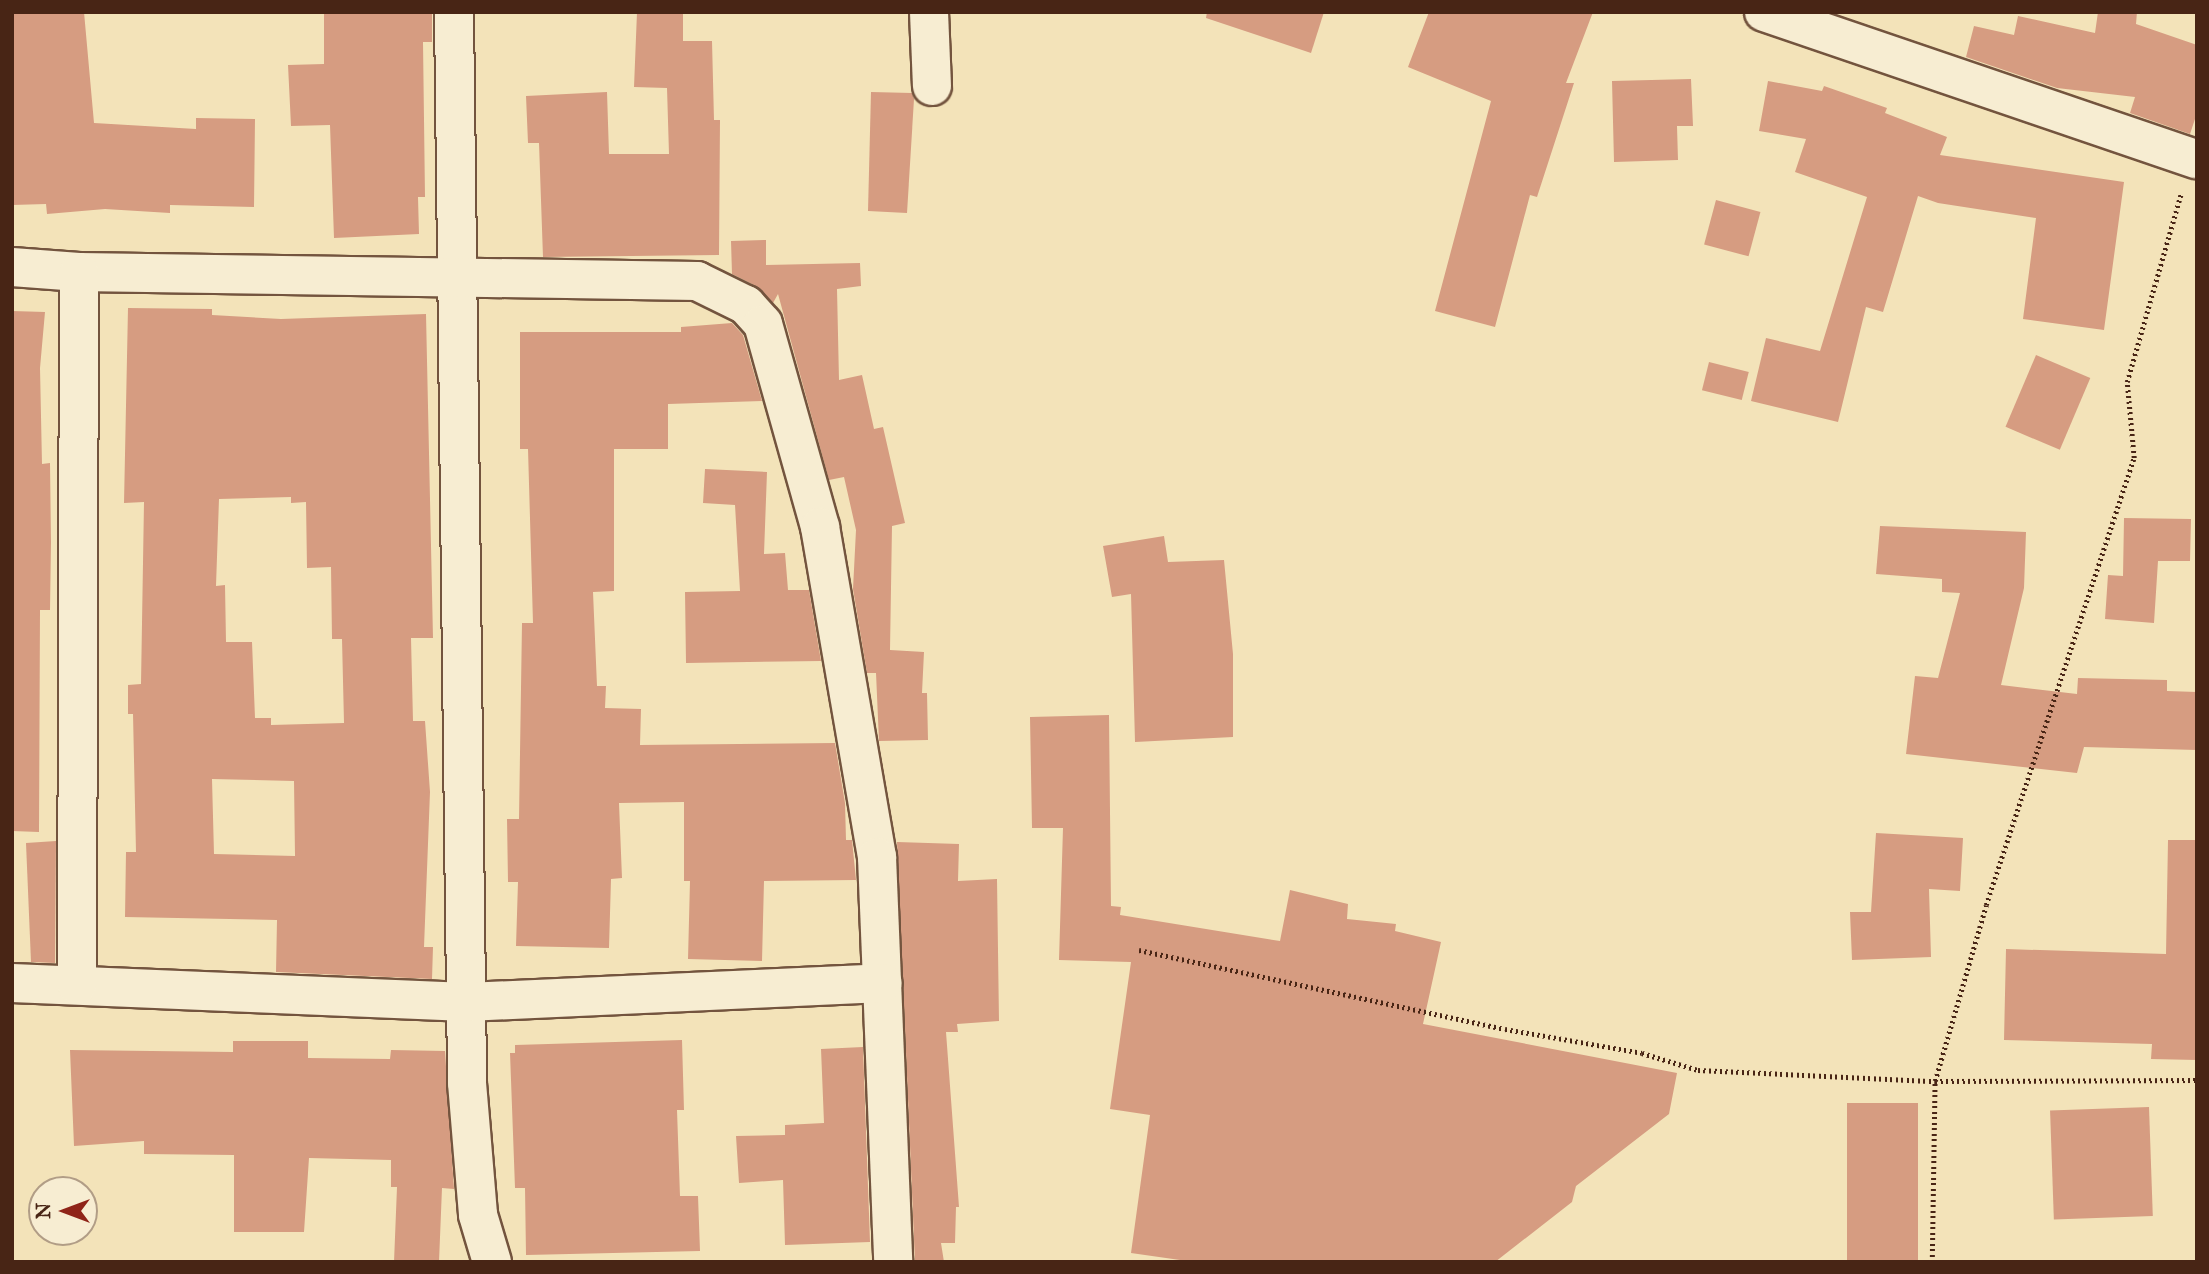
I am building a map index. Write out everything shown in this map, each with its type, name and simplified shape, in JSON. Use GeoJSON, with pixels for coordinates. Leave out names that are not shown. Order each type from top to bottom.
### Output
{"type":"FeatureCollection","features":[{"type":"Feature","properties":{"kind":"street"},"geometry":{"type":"LineString","coordinates":[[454,12],[467,1002],[477,1206],[492,1262]]}},
{"type":"Feature","properties":{"kind":"street"},"geometry":{"type":"LineString","coordinates":[[929,12],[932,86]]}},
{"type":"Feature","properties":{"kind":"street"},"geometry":{"type":"LineString","coordinates":[[1764,12],[2194,158]]}},
{"type":"Feature","properties":{"kind":"street"},"geometry":{"type":"LineString","coordinates":[[12,267],[79,272],[697,281],[746,305],[763,324],[820,527],[877,857],[893,1262]]}},
{"type":"Feature","properties":{"kind":"street"},"geometry":{"type":"LineString","coordinates":[[77,985],[79,272]]}},
{"type":"Feature","properties":{"kind":"street"},"geometry":{"type":"LineString","coordinates":[[12,984],[467,1002],[883,983]]}},
{"type":"Feature","properties":{"kind":"path"},"geometry":{"type":"LineString","coordinates":[[1931,1262],[1935,1081],[1986,905],[2134,458],[2126,382],[2194,158]]}},
{"type":"Feature","properties":{"kind":"path"},"geometry":{"type":"LineString","coordinates":[[1139,950],[1505,1030],[1642,1053],[1698,1070],[1935,1081],[2197,1080]]}},
{"type":"Feature","properties":{"kind":"building"},"geometry":{"type":"Polygon","coordinates":[[[12,12],[84,12],[94,123],[196,129],[196,118],[255,119],[254,207],[170,205],[170,213],[105,209],[47,214],[46,204],[12,205],[12,12]]]}},
{"type":"Feature","properties":{"kind":"building"},"geometry":{"type":"Polygon","coordinates":[[[324,12],[432,12],[432,42],[423,42],[425,197],[418,197],[419,234],[334,238],[330,125],[291,126],[288,65],[324,64],[324,12]]]}},
{"type":"Feature","properties":{"kind":"building"},"geometry":{"type":"Polygon","coordinates":[[[637,12],[683,12],[683,41],[712,41],[714,120],[720,120],[719,255],[543,257],[539,143],[528,143],[526,96],[607,92],[609,154],[669,154],[667,88],[634,87],[637,12]]]}},
{"type":"Feature","properties":{"kind":"building"},"geometry":{"type":"Polygon","coordinates":[[[1207,12],[1324,12],[1311,53],[1206,18],[1207,12]]]}},
{"type":"Feature","properties":{"kind":"building"},"geometry":{"type":"Polygon","coordinates":[[[1429,12],[1593,12],[1566,83],[1574,83],[1537,197],[1530,195],[1495,327],[1435,311],[1491,101],[1408,67],[1429,12]]]}},
{"type":"Feature","properties":{"kind":"building"},"geometry":{"type":"Polygon","coordinates":[[[2098,12],[2137,12],[2136,24],[2197,45],[2197,113],[2190,134],[2130,113],[2135,97],[2057,88],[1966,57],[1974,26],[2014,35],[2018,16],[2095,33],[2098,12]]]}},
{"type":"Feature","properties":{"kind":"building"},"geometry":{"type":"Polygon","coordinates":[[[1691,79],[1693,126],[1677,126],[1678,160],[1614,162],[1612,81],[1691,79]]]}},
{"type":"Feature","properties":{"kind":"building"},"geometry":{"type":"Polygon","coordinates":[[[1768,81],[1822,91],[1824,86],[1887,108],[1885,113],[1947,137],[1940,155],[2124,182],[2104,330],[2023,319],[2036,218],[1938,203],[1918,196],[1883,312],[1866,307],[1838,422],[1751,401],[1766,338],[1820,351],[1867,197],[1795,172],[1806,139],[1759,131],[1768,81]]]}},
{"type":"Feature","properties":{"kind":"building"},"geometry":{"type":"Polygon","coordinates":[[[871,92],[912,93],[914,99],[907,213],[868,211],[871,92]]]}},
{"type":"Feature","properties":{"kind":"building"},"geometry":{"type":"Polygon","coordinates":[[[1716,200],[1760,212],[1749,256],[1704,244],[1716,200]]]}},
{"type":"Feature","properties":{"kind":"building"},"geometry":{"type":"Polygon","coordinates":[[[766,240],[766,265],[860,263],[861,286],[837,289],[839,380],[862,375],[874,429],[883,427],[905,523],[892,526],[890,650],[924,652],[922,693],[927,693],[928,740],[879,741],[876,673],[867,673],[853,589],[856,530],[844,477],[829,480],[778,294],[773,303],[756,286],[732,274],[731,241],[766,240]]]}},
{"type":"Feature","properties":{"kind":"building"},"geometry":{"type":"Polygon","coordinates":[[[128,308],[212,309],[212,315],[281,319],[426,314],[433,638],[411,638],[413,721],[425,721],[430,792],[424,947],[433,947],[432,979],[276,972],[277,920],[125,917],[126,852],[136,852],[133,714],[128,714],[128,685],[141,684],[144,502],[124,503],[128,308]],[[291,497],[219,499],[216,586],[225,585],[226,642],[252,642],[255,718],[271,718],[271,725],[344,723],[342,639],[332,639],[331,567],[307,568],[306,502],[291,503],[291,497]],[[212,779],[214,854],[295,856],[294,781],[212,779]]]}},
{"type":"Feature","properties":{"kind":"building"},"geometry":{"type":"Polygon","coordinates":[[[12,311],[45,312],[40,368],[42,464],[50,463],[51,542],[50,610],[40,610],[39,832],[12,831],[12,311]]]}},
{"type":"Feature","properties":{"kind":"building"},"geometry":{"type":"Polygon","coordinates":[[[732,323],[743,335],[762,401],[668,404],[668,449],[614,449],[614,591],[593,592],[597,686],[606,686],[605,708],[641,709],[640,745],[835,743],[845,803],[846,840],[852,840],[856,880],[764,881],[762,961],[688,959],[690,881],[684,881],[684,802],[619,803],[622,878],[611,879],[609,948],[516,946],[518,882],[508,882],[507,819],[519,819],[522,623],[533,623],[528,449],[520,449],[520,332],[681,332],[681,327],[732,323]]]}},
{"type":"Feature","properties":{"kind":"building"},"geometry":{"type":"Polygon","coordinates":[[[2036,355],[2090,378],[2060,450],[2006,427],[2036,355]]]}},
{"type":"Feature","properties":{"kind":"building"},"geometry":{"type":"Polygon","coordinates":[[[1709,362],[1749,372],[1742,400],[1702,390],[1709,362]]]}},
{"type":"Feature","properties":{"kind":"building"},"geometry":{"type":"Polygon","coordinates":[[[705,469],[767,472],[764,554],[785,553],[788,590],[809,590],[821,661],[686,663],[685,592],[740,591],[735,505],[703,503],[705,469]]]}},
{"type":"Feature","properties":{"kind":"building"},"geometry":{"type":"Polygon","coordinates":[[[2124,518],[2191,519],[2190,561],[2158,561],[2154,623],[2105,619],[2108,575],[2123,576],[2124,518]]]}},
{"type":"Feature","properties":{"kind":"building"},"geometry":{"type":"Polygon","coordinates":[[[1880,526],[2026,532],[2024,588],[2001,685],[2077,694],[2078,678],[2167,680],[2167,691],[2197,692],[2197,750],[2084,747],[2077,773],[1906,754],[1915,676],[1938,678],[1960,593],[1942,592],[1942,579],[1876,574],[1880,526]]]}},
{"type":"Feature","properties":{"kind":"building"},"geometry":{"type":"Polygon","coordinates":[[[1164,536],[1168,562],[1224,560],[1233,654],[1233,737],[1135,742],[1131,594],[1112,597],[1103,546],[1164,536]]]}},
{"type":"Feature","properties":{"kind":"building"},"geometry":{"type":"Polygon","coordinates":[[[1109,715],[1111,906],[1121,907],[1120,915],[1280,941],[1290,890],[1348,904],[1347,919],[1396,924],[1395,931],[1441,942],[1423,1024],[1677,1073],[1669,1114],[1576,1186],[1572,1202],[1495,1262],[1194,1262],[1131,1253],[1150,1115],[1110,1109],[1131,962],[1059,960],[1063,828],[1032,828],[1030,717],[1109,715]]]}},
{"type":"Feature","properties":{"kind":"building"},"geometry":{"type":"Polygon","coordinates":[[[1876,833],[1963,838],[1960,891],[1929,889],[1931,957],[1852,960],[1850,912],[1871,912],[1876,833]]]}},
{"type":"Feature","properties":{"kind":"building"},"geometry":{"type":"Polygon","coordinates":[[[2168,840],[2197,840],[2197,1060],[2151,1059],[2152,1044],[2004,1040],[2006,949],[2166,954],[2168,840]]]}},
{"type":"Feature","properties":{"kind":"building"},"geometry":{"type":"Polygon","coordinates":[[[56,841],[55,963],[31,962],[26,843],[56,841]]]}},
{"type":"Feature","properties":{"kind":"building"},"geometry":{"type":"Polygon","coordinates":[[[897,842],[959,844],[958,881],[997,879],[999,1021],[957,1024],[958,1032],[946,1032],[959,1207],[956,1207],[955,1243],[941,1243],[944,1262],[915,1262],[897,842]]]}},
{"type":"Feature","properties":{"kind":"building"},"geometry":{"type":"Polygon","coordinates":[[[682,1040],[684,1110],[677,1110],[680,1196],[698,1196],[700,1251],[526,1255],[525,1188],[515,1188],[510,1053],[515,1053],[515,1045],[682,1040]]]}},
{"type":"Feature","properties":{"kind":"building"},"geometry":{"type":"Polygon","coordinates":[[[233,1041],[308,1041],[308,1058],[390,1059],[391,1050],[445,1051],[454,1189],[442,1188],[439,1262],[394,1262],[397,1187],[391,1187],[391,1160],[309,1158],[304,1232],[234,1232],[234,1155],[144,1154],[144,1141],[74,1146],[70,1050],[233,1052],[233,1041]]]}},
{"type":"Feature","properties":{"kind":"building"},"geometry":{"type":"Polygon","coordinates":[[[863,1047],[870,1242],[785,1245],[783,1180],[739,1183],[736,1136],[785,1135],[785,1125],[824,1123],[821,1049],[863,1047]]]}},
{"type":"Feature","properties":{"kind":"building"},"geometry":{"type":"Polygon","coordinates":[[[1847,1103],[1918,1103],[1918,1262],[1847,1262],[1847,1103]]]}},
{"type":"Feature","properties":{"kind":"building"},"geometry":{"type":"Polygon","coordinates":[[[2149,1107],[2153,1216],[2054,1219],[2050,1110],[2149,1107]]]}}]}
